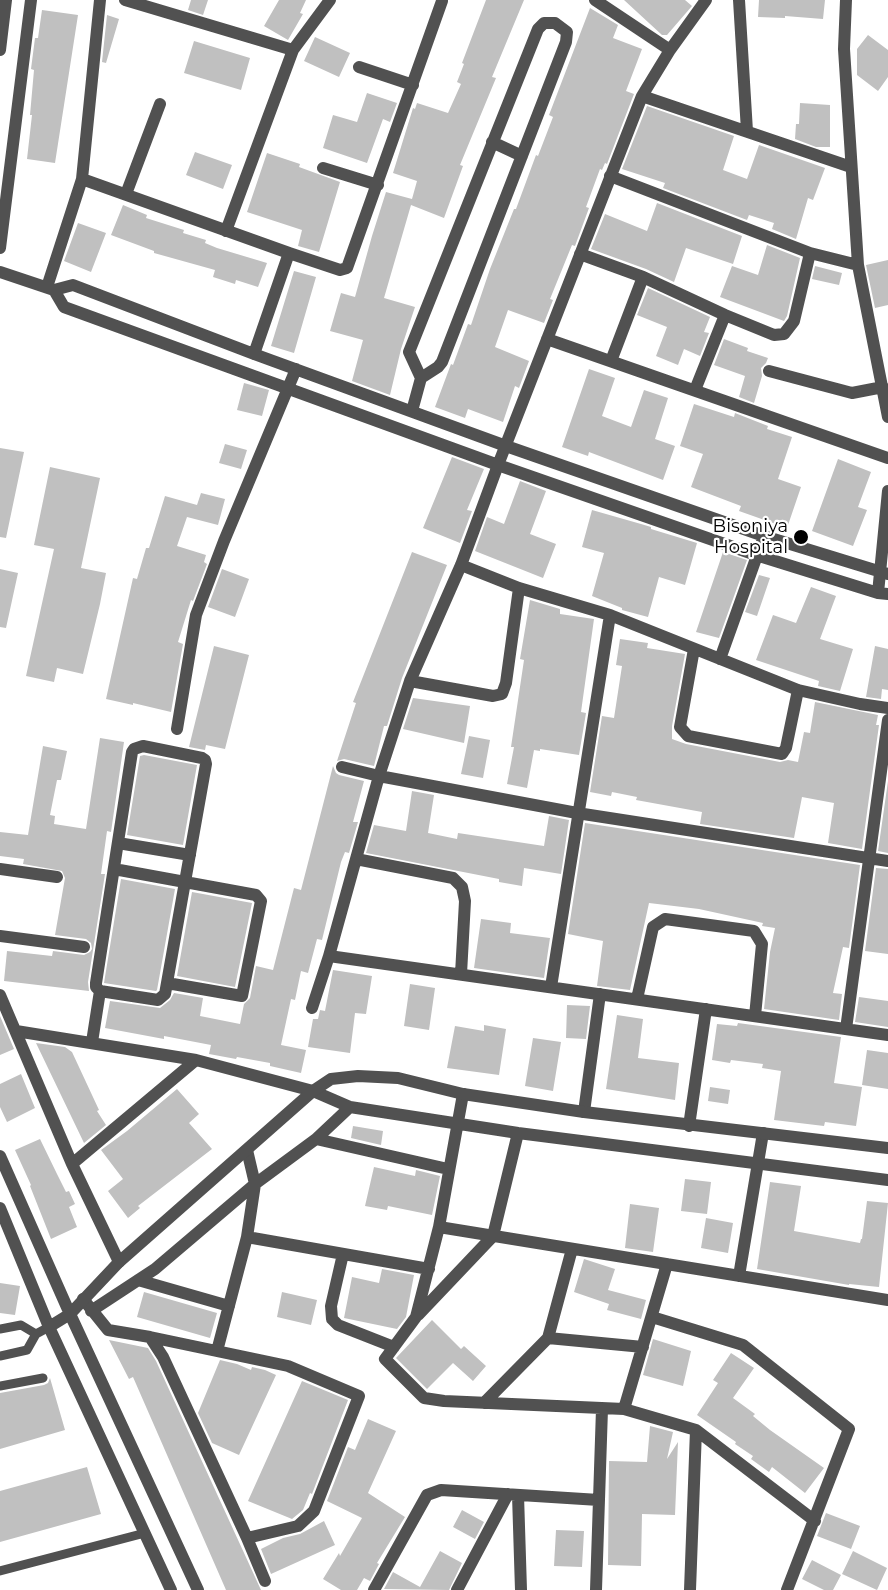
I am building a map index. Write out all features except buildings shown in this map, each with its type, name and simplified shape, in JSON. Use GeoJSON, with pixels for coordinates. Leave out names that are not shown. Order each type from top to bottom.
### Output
{"type":"FeatureCollection","features":[{"type":"Feature","properties":{"kind":"street"},"geometry":{"type":"LineString","coordinates":[[0,50],[4,0]]}},
{"type":"Feature","properties":{"kind":"street"},"geometry":{"type":"LineString","coordinates":[[0,248],[31,0]]}},
{"type":"Feature","properties":{"kind":"street"},"geometry":{"type":"LineString","coordinates":[[50,288],[82,179],[100,0]]}},
{"type":"Feature","properties":{"kind":"street"},"geometry":{"type":"LineString","coordinates":[[125,0],[293,50]]}},
{"type":"Feature","properties":{"kind":"street"},"geometry":{"type":"LineString","coordinates":[[226,231],[293,50],[330,0]]}},
{"type":"Feature","properties":{"kind":"street"},"geometry":{"type":"LineString","coordinates":[[595,0],[670,50]]}},
{"type":"Feature","properties":{"kind":"street"},"geometry":{"type":"LineString","coordinates":[[312,1008],[329,956],[379,776],[410,681],[461,565],[642,96],[670,50],[706,0]]}},
{"type":"Feature","properties":{"kind":"street"},"geometry":{"type":"LineString","coordinates":[[740,0],[747,131]]}},
{"type":"Feature","properties":{"kind":"street"},"geometry":{"type":"LineString","coordinates":[[846,0],[844,49],[858,265],[888,417]]}},
{"type":"Feature","properties":{"kind":"street"},"geometry":{"type":"LineString","coordinates":[[82,179],[289,253],[345,270],[349,265],[378,185],[442,1]]}},
{"type":"Feature","properties":{"kind":"street"},"geometry":{"type":"LineString","coordinates":[[412,411],[421,378],[409,352],[538,29],[544,22],[555,23],[567,32],[566,42],[442,362],[421,378]]}},
{"type":"Feature","properties":{"kind":"street"},"geometry":{"type":"LineString","coordinates":[[359,67],[413,85]]}},
{"type":"Feature","properties":{"kind":"street"},"geometry":{"type":"LineString","coordinates":[[642,96],[851,167]]}},
{"type":"Feature","properties":{"kind":"street"},"geometry":{"type":"LineString","coordinates":[[126,194],[160,104]]}},
{"type":"Feature","properties":{"kind":"street"},"geometry":{"type":"LineString","coordinates":[[492,142],[522,156]]}},
{"type":"Feature","properties":{"kind":"street"},"geometry":{"type":"LineString","coordinates":[[323,168],[378,185]]}},
{"type":"Feature","properties":{"kind":"street"},"geometry":{"type":"LineString","coordinates":[[610,176],[810,253],[858,265]]}},
{"type":"Feature","properties":{"kind":"street"},"geometry":{"type":"LineString","coordinates":[[254,354],[289,253]]}},
{"type":"Feature","properties":{"kind":"street"},"geometry":{"type":"LineString","coordinates":[[580,254],[644,277],[774,335],[784,334],[794,321],[810,253]]}},
{"type":"Feature","properties":{"kind":"street"},"geometry":{"type":"LineString","coordinates":[[0,272],[50,288],[73,285],[506,446],[764,536],[884,574]]}},
{"type":"Feature","properties":{"kind":"street"},"geometry":{"type":"LineString","coordinates":[[611,361],[644,277]]}},
{"type":"Feature","properties":{"kind":"street"},"geometry":{"type":"LineString","coordinates":[[50,288],[64,307],[498,465],[756,555],[883,593],[888,491]]}},
{"type":"Feature","properties":{"kind":"street"},"geometry":{"type":"LineString","coordinates":[[696,390],[725,315]]}},
{"type":"Feature","properties":{"kind":"street"},"geometry":{"type":"LineString","coordinates":[[547,339],[888,458]]}},
{"type":"Feature","properties":{"kind":"street"},"geometry":{"type":"LineString","coordinates":[[177,729],[196,615],[224,541],[296,369]]}},
{"type":"Feature","properties":{"kind":"street"},"geometry":{"type":"LineString","coordinates":[[769,371],[852,393],[883,387]]}},
{"type":"Feature","properties":{"kind":"street"},"geometry":{"type":"LineString","coordinates":[[720,659],[764,536]]}},
{"type":"Feature","properties":{"kind":"street"},"geometry":{"type":"LineString","coordinates":[[461,565],[519,588],[610,615],[798,690],[888,708]]}},
{"type":"Feature","properties":{"kind":"street"},"geometry":{"type":"LineString","coordinates":[[410,681],[493,696],[502,694],[506,683],[519,588]]}},
{"type":"Feature","properties":{"kind":"street"},"geometry":{"type":"LineString","coordinates":[[551,987],[610,615]]}},
{"type":"Feature","properties":{"kind":"street"},"geometry":{"type":"LineString","coordinates":[[694,649],[680,727],[688,736],[782,754],[786,748],[798,690]]}},
{"type":"Feature","properties":{"kind":"street"},"geometry":{"type":"LineString","coordinates":[[846,1029],[888,720]]}},
{"type":"Feature","properties":{"kind":"street"},"geometry":{"type":"LineString","coordinates":[[142,746],[205,760],[165,994],[158,1000],[100,991],[96,987],[118,843],[134,749],[142,746]]}},
{"type":"Feature","properties":{"kind":"street"},"geometry":{"type":"LineString","coordinates":[[342,767],[577,813],[888,861]]}},
{"type":"Feature","properties":{"kind":"street"},"geometry":{"type":"LineString","coordinates":[[118,843],[190,855]]}},
{"type":"Feature","properties":{"kind":"street"},"geometry":{"type":"LineString","coordinates":[[356,859],[453,878],[462,887],[465,901],[460,974]]}},
{"type":"Feature","properties":{"kind":"street"},"geometry":{"type":"LineString","coordinates":[[0,869],[57,877]]}},
{"type":"Feature","properties":{"kind":"street"},"geometry":{"type":"LineString","coordinates":[[114,869],[186,881],[259,897],[261,905],[242,996],[167,983]]}},
{"type":"Feature","properties":{"kind":"street"},"geometry":{"type":"LineString","coordinates":[[637,999],[653,927],[665,918],[754,932],[762,944],[754,1016]]}},
{"type":"Feature","properties":{"kind":"street"},"geometry":{"type":"LineString","coordinates":[[0,936],[84,947]]}},
{"type":"Feature","properties":{"kind":"street"},"geometry":{"type":"LineString","coordinates":[[329,956],[888,1035]]}},
{"type":"Feature","properties":{"kind":"street"},"geometry":{"type":"LineString","coordinates":[[92,1042],[100,991]]}},
{"type":"Feature","properties":{"kind":"street"},"geometry":{"type":"LineString","coordinates":[[584,1112],[600,994]]}},
{"type":"Feature","properties":{"kind":"street"},"geometry":{"type":"LineString","coordinates":[[0,995],[72,1164],[119,1262]]}},
{"type":"Feature","properties":{"kind":"street"},"geometry":{"type":"LineString","coordinates":[[689,1126],[706,1010]]}},
{"type":"Feature","properties":{"kind":"street"},"geometry":{"type":"LineString","coordinates":[[16,1031],[196,1060],[313,1091],[350,1107],[518,1133],[888,1180]]}},
{"type":"Feature","properties":{"kind":"street"},"geometry":{"type":"LineString","coordinates":[[72,1164],[196,1060]]}},
{"type":"Feature","properties":{"kind":"street"},"geometry":{"type":"LineString","coordinates":[[49,1327],[70,1314],[119,1262],[313,1091],[331,1079],[358,1076],[398,1078],[462,1094],[584,1112],[888,1148]]}},
{"type":"Feature","properties":{"kind":"street"},"geometry":{"type":"LineString","coordinates":[[416,1317],[438,1227],[462,1094]]}},
{"type":"Feature","properties":{"kind":"street"},"geometry":{"type":"LineString","coordinates":[[91,1311],[155,1269],[255,1184],[316,1139],[350,1107]]}},
{"type":"Feature","properties":{"kind":"street"},"geometry":{"type":"LineString","coordinates":[[518,1133],[493,1236],[416,1317],[385,1359],[424,1398],[444,1401],[624,1409],[696,1430],[815,1521]]}},
{"type":"Feature","properties":{"kind":"street"},"geometry":{"type":"LineString","coordinates":[[739,1276],[763,1133]]}},
{"type":"Feature","properties":{"kind":"street"},"geometry":{"type":"LineString","coordinates":[[316,1139],[448,1169]]}},
{"type":"Feature","properties":{"kind":"street"},"geometry":{"type":"LineString","coordinates":[[217,1351],[247,1237],[255,1184],[247,1150]]}},
{"type":"Feature","properties":{"kind":"street"},"geometry":{"type":"LineString","coordinates":[[0,1156],[70,1314],[198,1590]]}},
{"type":"Feature","properties":{"kind":"street"},"geometry":{"type":"LineString","coordinates":[[0,1208],[49,1327],[171,1590]]}},
{"type":"Feature","properties":{"kind":"street"},"geometry":{"type":"LineString","coordinates":[[438,1227],[888,1300]]}},
{"type":"Feature","properties":{"kind":"street"},"geometry":{"type":"LineString","coordinates":[[247,1237],[429,1269]]}},
{"type":"Feature","properties":{"kind":"street"},"geometry":{"type":"LineString","coordinates":[[484,1403],[548,1338],[572,1249]]}},
{"type":"Feature","properties":{"kind":"street"},"geometry":{"type":"LineString","coordinates":[[343,1254],[331,1306],[332,1319],[338,1325],[394,1347]]}},
{"type":"Feature","properties":{"kind":"street"},"geometry":{"type":"LineString","coordinates":[[624,1409],[667,1264]]}},
{"type":"Feature","properties":{"kind":"street"},"geometry":{"type":"LineString","coordinates":[[138,1280],[229,1306]]}},
{"type":"Feature","properties":{"kind":"street"},"geometry":{"type":"LineString","coordinates":[[83,1299],[108,1330],[288,1366],[359,1396],[314,1511],[298,1526],[248,1538]]}},
{"type":"Feature","properties":{"kind":"street"},"geometry":{"type":"LineString","coordinates":[[651,1317],[743,1345],[849,1428],[787,1590]]}},
{"type":"Feature","properties":{"kind":"street"},"geometry":{"type":"LineString","coordinates":[[150,1337],[163,1357],[248,1538],[265,1581]]}},
{"type":"Feature","properties":{"kind":"street"},"geometry":{"type":"LineString","coordinates":[[548,1338],[643,1347]]}},
{"type":"Feature","properties":{"kind":"street"},"geometry":{"type":"LineString","coordinates":[[596,1590],[602,1408]]}},
{"type":"Feature","properties":{"kind":"street"},"geometry":{"type":"LineString","coordinates":[[690,1590],[696,1430]]}},
{"type":"Feature","properties":{"kind":"street"},"geometry":{"type":"LineString","coordinates":[[374,1590],[428,1495],[441,1490],[599,1500]]}},
{"type":"Feature","properties":{"kind":"street"},"geometry":{"type":"LineString","coordinates":[[457,1590],[513,1494]]}},
{"type":"Feature","properties":{"kind":"street"},"geometry":{"type":"LineString","coordinates":[[513,1494],[521,1590]]}},
{"type":"Feature","properties":{"kind":"lane"},"geometry":{"type":"LineString","coordinates":[[0,1329],[21,1325],[36,1334]]}},
{"type":"Feature","properties":{"kind":"lane"},"geometry":{"type":"LineString","coordinates":[[0,1356],[27,1350],[36,1334],[49,1327]]}},
{"type":"Feature","properties":{"kind":"lane"},"geometry":{"type":"LineString","coordinates":[[0,1386],[43,1378]]}},
{"type":"Feature","properties":{"kind":"lane"},"geometry":{"type":"LineString","coordinates":[[0,1570],[145,1533]]}},
{"type":"Feature","properties":{"kind":"place","name":"Bisoniya Hospital"},"geometry":{"type":"Point","coordinates":[801,537]}}]}
